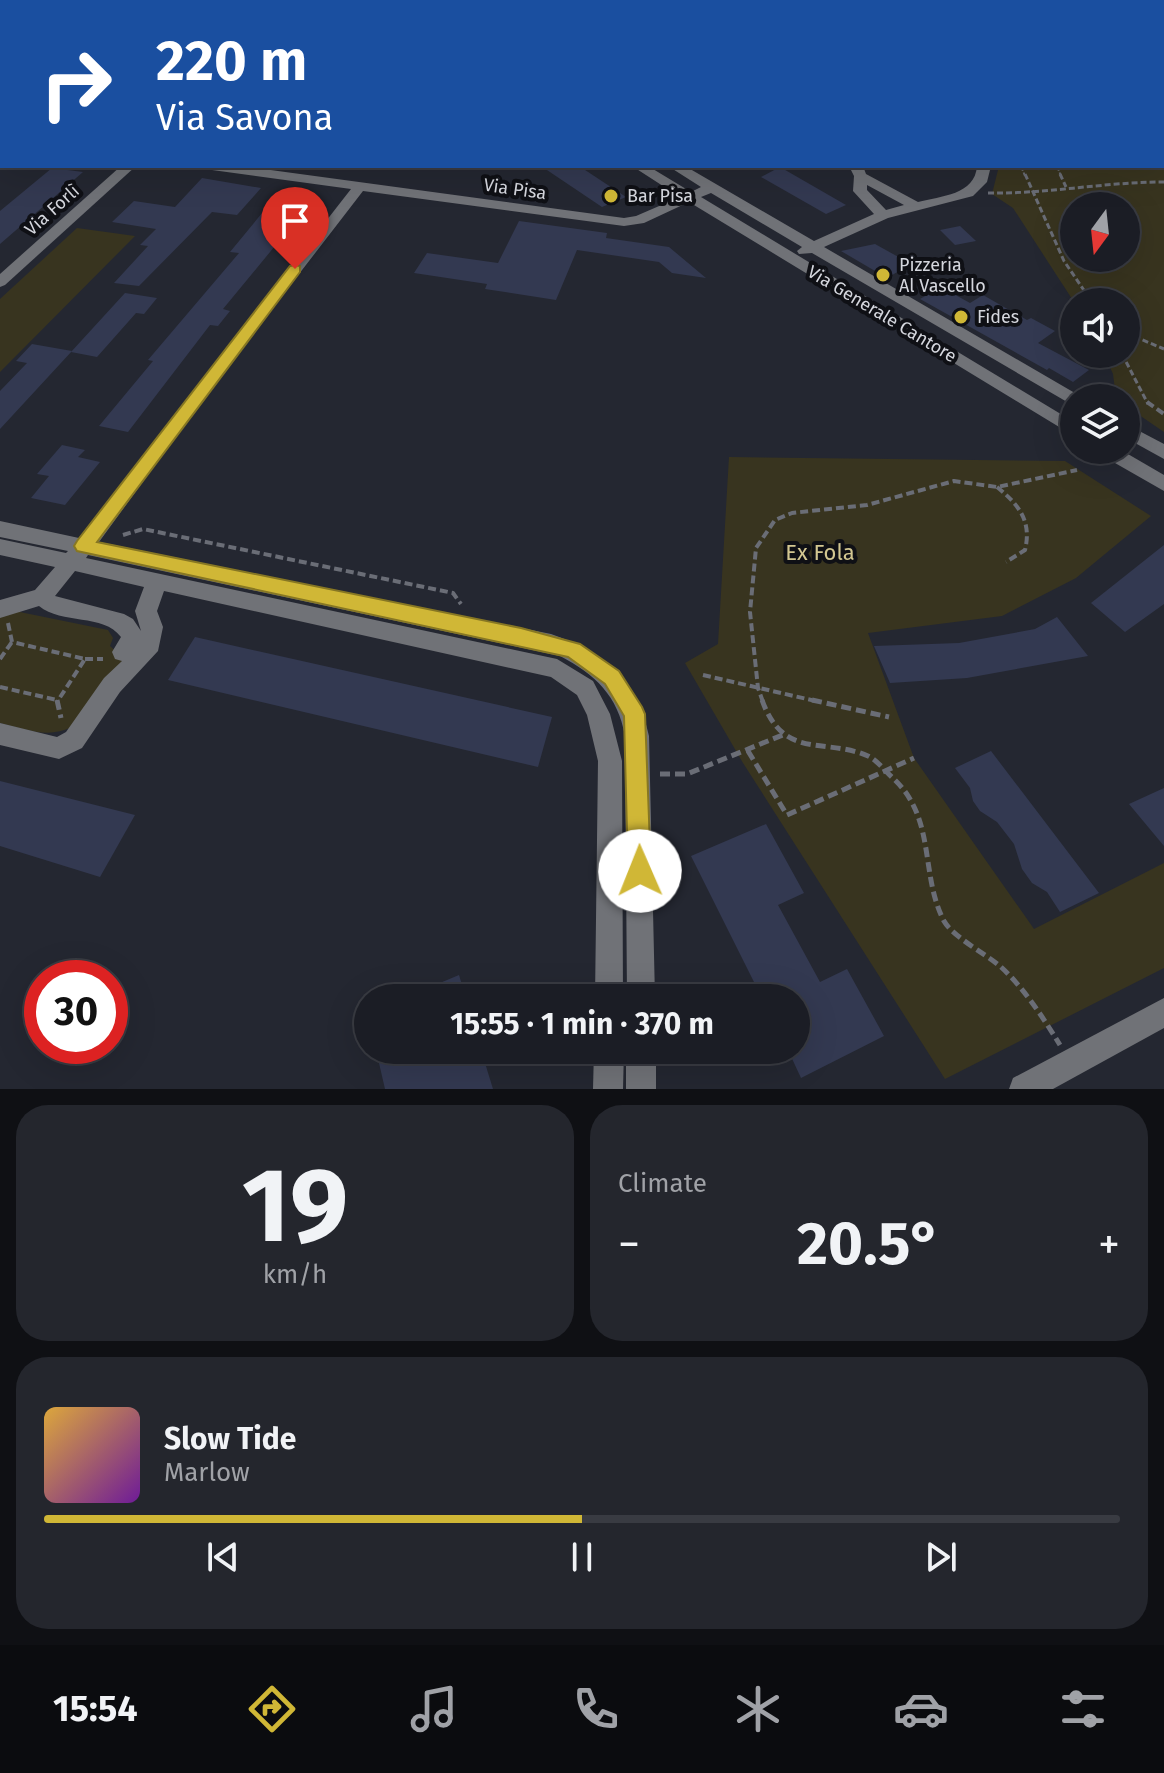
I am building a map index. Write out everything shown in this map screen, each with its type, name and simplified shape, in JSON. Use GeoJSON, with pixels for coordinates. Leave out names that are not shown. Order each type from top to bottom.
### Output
{"type":"FeatureCollection","features":[{"type":"Feature","properties":{"kind":"street","name":"Via Forlì"},"geometry":{"type":"LineString","coordinates":[[0,282],[127,168]]}},
{"type":"Feature","properties":{"kind":"street","name":"Via Pisa"},"geometry":{"type":"LineString","coordinates":[[227,168],[624,222],[639,220],[710,188]]}},
{"type":"Feature","properties":{"kind":"street","name":"Via Generale Cantore"},"geometry":{"type":"LineString","coordinates":[[642,168],[1060,422]]}},
{"type":"Feature","properties":{"kind":"street","name":"Via Generale Cantore"},"geometry":{"type":"LineString","coordinates":[[678,168],[1060,392]]}},
{"type":"Feature","properties":{"kind":"street"},"geometry":{"type":"LineString","coordinates":[[789,258],[883,215],[956,197],[977,188],[983,179],[984,168]]}},
{"type":"Feature","properties":{"kind":"street"},"geometry":{"type":"LineString","coordinates":[[858,171],[915,206]]}},
{"type":"Feature","properties":{"kind":"street"},"geometry":{"type":"LineString","coordinates":[[858,171],[860,191],[883,215]]}},
{"type":"Feature","properties":{"kind":"street"},"geometry":{"type":"LineString","coordinates":[[2,608],[42,597],[360,186]]}},
{"type":"Feature","properties":{"kind":"street"},"geometry":{"type":"LineString","coordinates":[[874,309],[896,297]]}},
{"type":"Feature","properties":{"kind":"street"},"geometry":{"type":"LineString","coordinates":[[1140,438],[1164,452]]}},
{"type":"Feature","properties":{"kind":"street"},"geometry":{"type":"LineString","coordinates":[[1130,464],[1164,484]]}},
{"type":"Feature","properties":{"kind":"street"},"geometry":{"type":"LineString","coordinates":[[0,529],[157,581],[557,669],[585,688],[598,714],[610,761],[609,984]]}},
{"type":"Feature","properties":{"kind":"street"},"geometry":{"type":"LineString","coordinates":[[0,547],[77,554],[551,643],[573,650],[597,665],[612,677],[635,714],[641,984]]}},
{"type":"Feature","properties":{"kind":"street"},"geometry":{"type":"LineString","coordinates":[[0,734],[59,748],[74,740],[112,685],[150,644],[152,627],[146,611],[157,581]]}},
{"type":"Feature","properties":{"kind":"street"},"geometry":{"type":"LineString","coordinates":[[42,597],[56,607],[123,622],[132,635],[132,641],[123,652]]}},
{"type":"Feature","properties":{"kind":"street"},"geometry":{"type":"LineString","coordinates":[[1024,1089],[1164,1012]]}},
{"type":"Feature","properties":{"kind":"street"},"geometry":{"type":"LineString","coordinates":[[608,1089],[609,1064]]}},
{"type":"Feature","properties":{"kind":"street"},"geometry":{"type":"LineString","coordinates":[[641,1064],[641,1089]]}},
{"type":"Feature","properties":{"kind":"path"},"geometry":{"type":"LineString","coordinates":[[1022,168],[1064,261],[1082,288]]}},
{"type":"Feature","properties":{"kind":"path"},"geometry":{"type":"LineString","coordinates":[[1058,168],[1066,187]]}},
{"type":"Feature","properties":{"kind":"path"},"geometry":{"type":"LineString","coordinates":[[977,188],[992,194],[1034,194],[1066,187],[1163,184]]}},
{"type":"Feature","properties":{"kind":"path"},"geometry":{"type":"LineString","coordinates":[[1140,341],[1164,349]]}},
{"type":"Feature","properties":{"kind":"path"},"geometry":{"type":"LineString","coordinates":[[1129,368],[1148,404],[1164,414]]}},
{"type":"Feature","properties":{"kind":"path"},"geometry":{"type":"LineString","coordinates":[[1070,1063],[1048,1025],[1003,969],[946,925],[937,904],[925,833],[918,811],[905,790],[869,756],[814,746],[785,734],[768,716],[758,688],[750,612],[752,569],[764,532],[775,520],[811,509],[867,505],[954,481],[997,487],[1077,470]]}},
{"type":"Feature","properties":{"kind":"path"},"geometry":{"type":"LineString","coordinates":[[997,487],[1015,501],[1028,518],[1030,534],[1025,550],[1006,562]]}},
{"type":"Feature","properties":{"kind":"path"},"geometry":{"type":"LineString","coordinates":[[2,608],[12,642]]}},
{"type":"Feature","properties":{"kind":"path"},"geometry":{"type":"LineString","coordinates":[[0,659],[12,642]]}},
{"type":"Feature","properties":{"kind":"path"},"geometry":{"type":"LineString","coordinates":[[0,687],[57,700],[85,659],[12,642]]}},
{"type":"Feature","properties":{"kind":"path"},"geometry":{"type":"LineString","coordinates":[[703,675],[889,717]]}},
{"type":"Feature","properties":{"kind":"path"},"geometry":{"type":"LineString","coordinates":[[658,774],[687,774],[785,734]]}},
{"type":"Feature","properties":{"kind":"path"},"geometry":{"type":"LineString","coordinates":[[748,751],[787,815],[914,758]]}},
{"type":"Feature","properties":{"kind":"green space"},"geometry":{"type":"Polygon","coordinates":[[[998,168],[1164,168],[1164,432],[1140,416],[1140,384],[1114,384],[1110,368],[1140,368],[1140,288],[1065,288],[1013,208],[992,194],[998,168]]]}},
{"type":"Feature","properties":{"kind":"green space"},"geometry":{"type":"Polygon","coordinates":[[[77,228],[135,236],[0,372],[0,299],[77,228]]]}},
{"type":"Feature","properties":{"kind":"green space","name":"Ex Fola"},"geometry":{"type":"Polygon","coordinates":[[[729,457],[1060,461],[1060,464],[1070,464],[1151,516],[1076,578],[1002,616],[868,633],[914,758],[1034,929],[1164,863],[1164,968],[945,1079],[743,763],[685,663],[718,644],[729,457]]]}},
{"type":"Feature","properties":{"kind":"green space"},"geometry":{"type":"Polygon","coordinates":[[[15,611],[108,630],[113,638],[110,646],[127,661],[72,727],[45,733],[0,723],[0,616],[15,611]]]}},
{"type":"Feature","properties":{"kind":"building"},"geometry":{"type":"Polygon","coordinates":[[[52,168],[83,172],[0,244],[0,211],[52,168]]]}},
{"type":"Feature","properties":{"kind":"building"},"geometry":{"type":"Polygon","coordinates":[[[544,168],[582,168],[626,197],[602,207],[544,168]]]}},
{"type":"Feature","properties":{"kind":"building"},"geometry":{"type":"Polygon","coordinates":[[[782,168],[846,205],[826,214],[761,177],[782,168]]]}},
{"type":"Feature","properties":{"kind":"building"},"geometry":{"type":"Polygon","coordinates":[[[202,178],[261,188],[237,215],[212,212],[139,286],[114,283],[148,246],[140,245],[156,229],[112,222],[134,201],[175,207],[202,178]]]}},
{"type":"Feature","properties":{"kind":"building"},"geometry":{"type":"Polygon","coordinates":[[[267,207],[303,212],[223,309],[230,311],[218,326],[210,325],[128,432],[99,426],[153,361],[148,360],[239,253],[230,252],[267,207]]]}},
{"type":"Feature","properties":{"kind":"building"},"geometry":{"type":"Polygon","coordinates":[[[519,221],[607,233],[606,238],[669,247],[706,278],[672,273],[659,262],[577,250],[556,300],[485,289],[487,284],[414,273],[427,253],[498,263],[519,221]]]}},
{"type":"Feature","properties":{"kind":"building"},"geometry":{"type":"Polygon","coordinates":[[[960,226],[976,241],[955,245],[940,230],[960,226]]]}},
{"type":"Feature","properties":{"kind":"building"},"geometry":{"type":"Polygon","coordinates":[[[875,244],[911,264],[887,278],[841,251],[875,244]]]}},
{"type":"Feature","properties":{"kind":"building"},"geometry":{"type":"Polygon","coordinates":[[[941,287],[970,303],[983,295],[1027,320],[1031,318],[1055,331],[1038,343],[1060,355],[1060,368],[1089,370],[1073,382],[920,299],[941,287]]]}},
{"type":"Feature","properties":{"kind":"building"},"geometry":{"type":"Polygon","coordinates":[[[125,293],[157,298],[144,314],[136,313],[97,357],[71,352],[125,293]]]}},
{"type":"Feature","properties":{"kind":"building"},"geometry":{"type":"Polygon","coordinates":[[[32,344],[72,351],[0,429],[0,391],[27,363],[16,361],[32,344]]]}},
{"type":"Feature","properties":{"kind":"building"},"geometry":{"type":"Polygon","coordinates":[[[62,445],[85,450],[78,457],[100,462],[65,505],[31,498],[49,476],[37,474],[62,445]]]}},
{"type":"Feature","properties":{"kind":"building"},"geometry":{"type":"Polygon","coordinates":[[[1164,545],[1164,604],[1125,632],[1091,603],[1164,545]]]}},
{"type":"Feature","properties":{"kind":"building"},"geometry":{"type":"Polygon","coordinates":[[[1057,617],[1088,656],[967,678],[890,683],[874,646],[959,643],[1035,629],[1057,617]]]}},
{"type":"Feature","properties":{"kind":"building"},"geometry":{"type":"Polygon","coordinates":[[[195,637],[552,717],[538,767],[168,680],[195,637]]]}},
{"type":"Feature","properties":{"kind":"building"},"geometry":{"type":"Polygon","coordinates":[[[991,751],[1099,893],[1060,912],[1047,892],[1032,883],[1022,869],[1014,844],[997,822],[980,811],[973,801],[970,788],[955,768],[991,751]]]}},
{"type":"Feature","properties":{"kind":"building"},"geometry":{"type":"Polygon","coordinates":[[[0,781],[135,815],[100,877],[0,846],[0,781]]]}},
{"type":"Feature","properties":{"kind":"building"},"geometry":{"type":"Polygon","coordinates":[[[1164,788],[1164,846],[1129,804],[1164,788]]]}},
{"type":"Feature","properties":{"kind":"building"},"geometry":{"type":"Polygon","coordinates":[[[766,824],[804,893],[778,905],[820,982],[847,969],[884,1036],[801,1078],[794,1064],[810,1064],[810,984],[755,984],[691,856],[766,824]]]}},
{"type":"Feature","properties":{"kind":"building"},"geometry":{"type":"Polygon","coordinates":[[[459,975],[462,984],[437,984],[459,975]]]}},
{"type":"Feature","properties":{"kind":"building"},"geometry":{"type":"Polygon","coordinates":[[[379,1064],[485,1064],[493,1089],[385,1089],[379,1064]]]}},
{"type":"Feature","properties":{"kind":"place","name":"Bar Pisa"},"geometry":{"type":"Point","coordinates":[611,196]}},
{"type":"Feature","properties":{"kind":"place","name":"Pizzeria Al Vascello"},"geometry":{"type":"Point","coordinates":[883,275]}},
{"type":"Feature","properties":{"kind":"place","name":"Fides"},"geometry":{"type":"Point","coordinates":[961,317]}},
{"type":"Feature","properties":{"kind":"route"},"geometry":{"type":"LineString","coordinates":[[295,269],[83,546],[521,636],[573,650],[612,677],[635,714],[640,871]]}}]}
